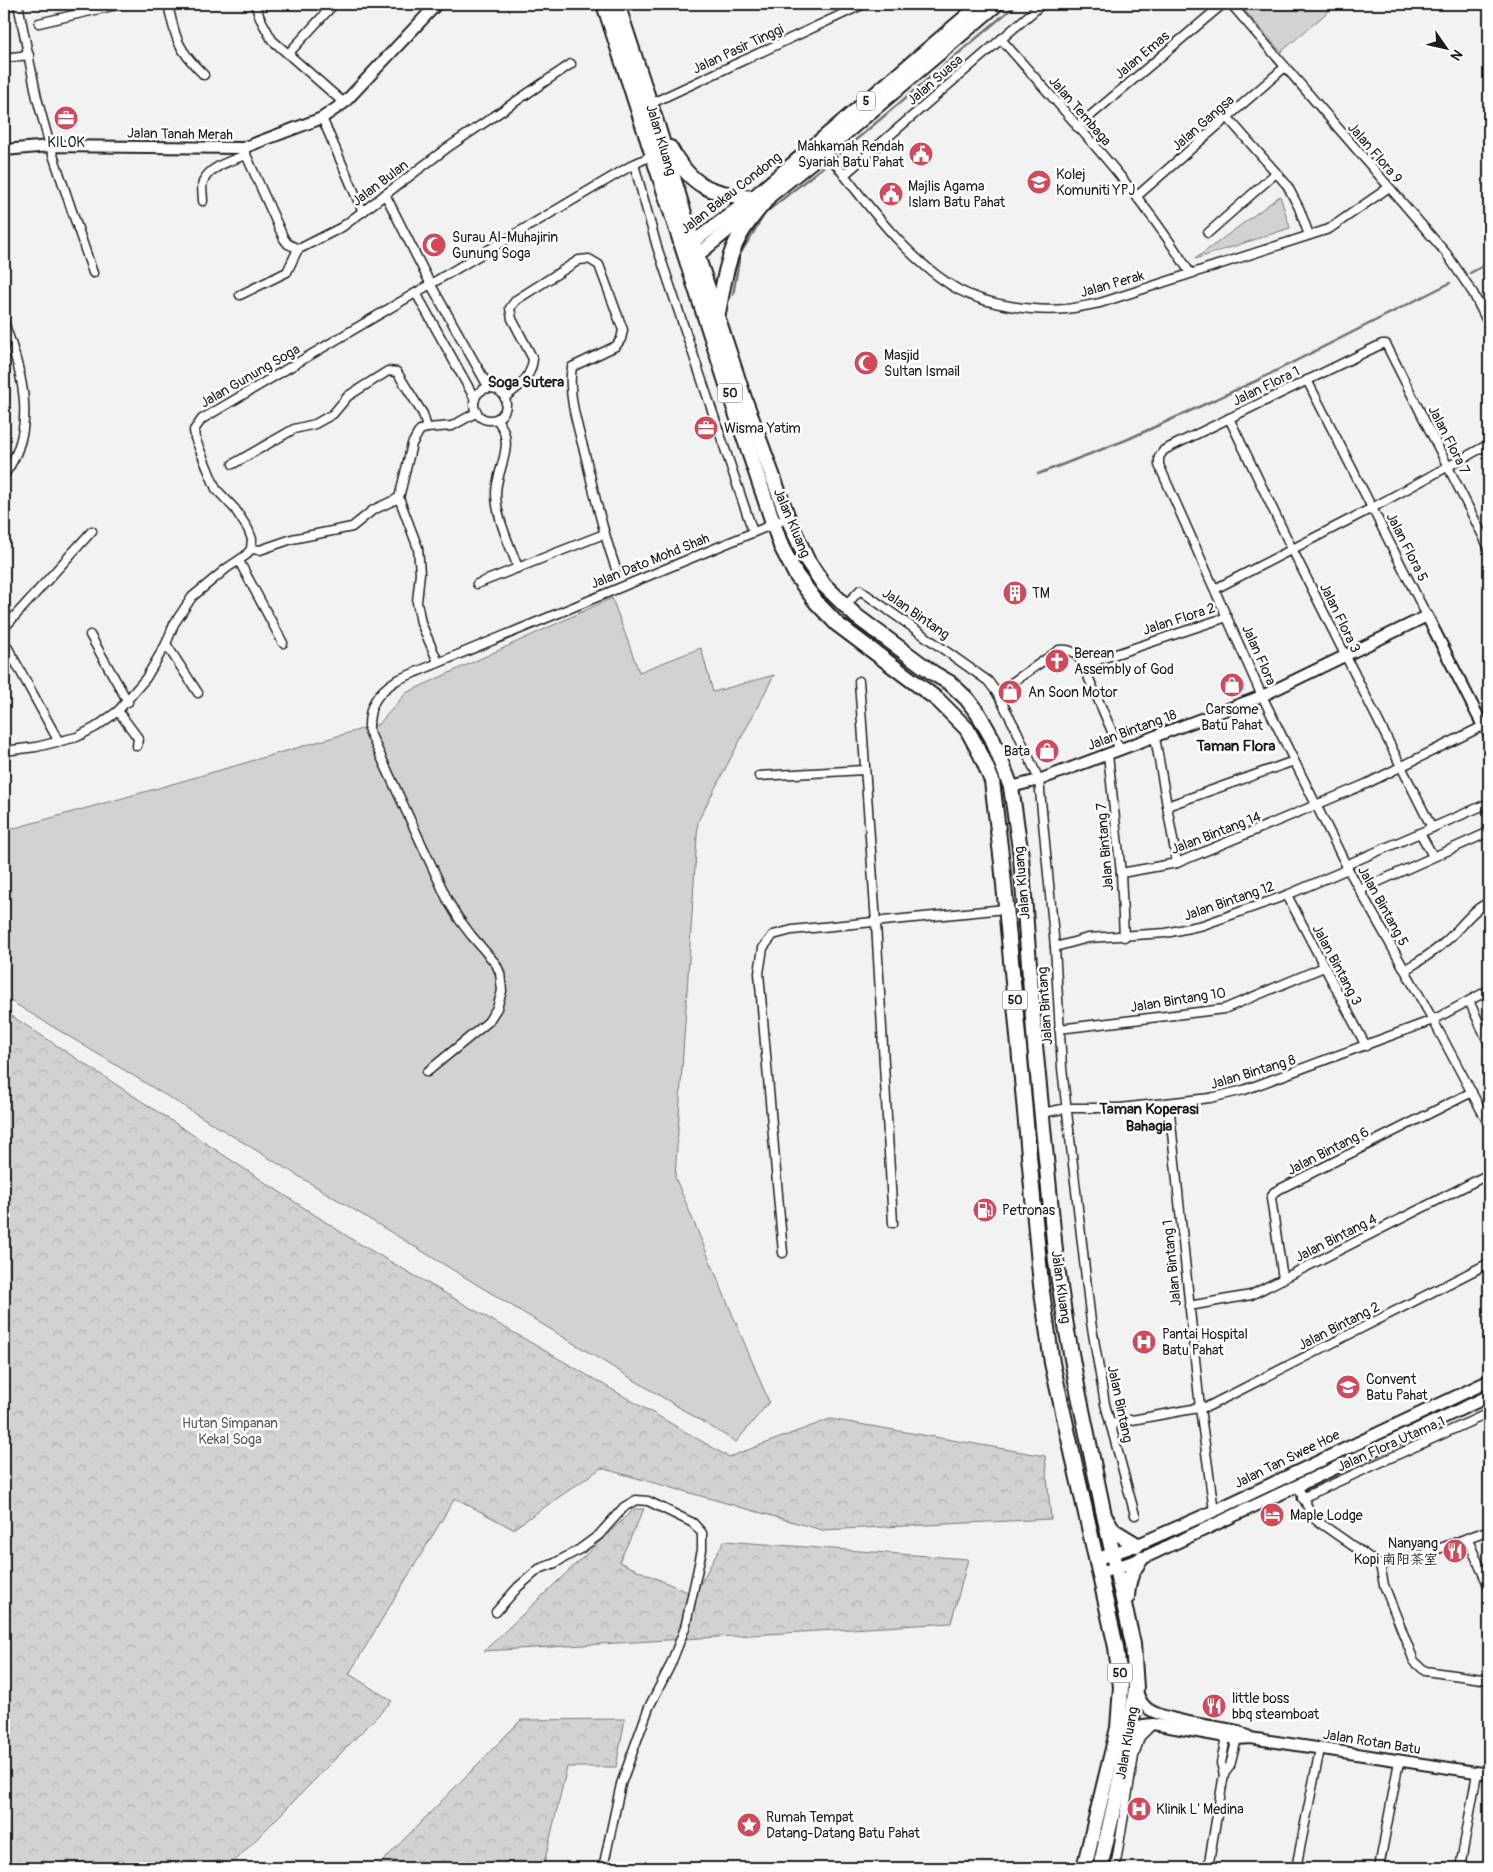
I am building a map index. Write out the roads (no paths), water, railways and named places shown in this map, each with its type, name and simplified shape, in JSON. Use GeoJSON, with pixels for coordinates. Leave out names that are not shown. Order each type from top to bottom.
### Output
{"type":"FeatureCollection","features":[{"type":"Feature","properties":{"kind":"highway","name":"Jalan Kluang"},"geometry":{"type":"LineString","coordinates":[[604,4],[653,155],[690,253],[718,315],[744,398],[788,518],[807,560],[824,585],[845,606],[878,633],[950,683],[967,699],[992,738],[1011,787],[1021,856],[1056,1261],[1066,1326],[1104,1515],[1133,1644],[1136,1688],[1130,1736],[1100,1868]]}},
{"type":"Feature","properties":{"kind":"highway","name":"Jalan Kluang"},"geometry":{"type":"LineString","coordinates":[[617,4],[658,128],[690,253],[781,546],[796,574],[817,603],[831,617],[938,700],[967,729],[981,754],[992,781],[1002,863],[1041,1285],[1052,1363],[1120,1666],[1120,1709],[1114,1749],[1084,1868]]}},
{"type":"Feature","properties":{"kind":"highway"},"geometry":{"type":"LineString","coordinates":[[658,128],[682,168],[699,184],[732,196],[752,198]]}},
{"type":"Feature","properties":{"kind":"highway"},"geometry":{"type":"LineString","coordinates":[[718,315],[727,269],[738,238],[747,223],[767,199]]}},
{"type":"Feature","properties":{"kind":"highway"},"geometry":{"type":"LineString","coordinates":[[1104,1515],[1114,1531],[1137,1545]]}},
{"type":"Feature","properties":{"kind":"highway"},"geometry":{"type":"LineString","coordinates":[[1126,1610],[1128,1582],[1133,1570],[1141,1559]]}},
{"type":"Feature","properties":{"kind":"main road","name":"Jalan Bakau Condong"},"geometry":{"type":"LineString","coordinates":[[690,253],[980,4]]}},
{"type":"Feature","properties":{"kind":"main road","name":"Jalan Bakau Condong"},"geometry":{"type":"LineString","coordinates":[[690,253],[767,199],[998,4]]}},
{"type":"Feature","properties":{"kind":"main road","name":"Jalan Tan Swee Hoe"},"geometry":{"type":"LineString","coordinates":[[1097,1559],[1137,1545],[1214,1511],[1489,1381]]}},
{"type":"Feature","properties":{"kind":"main road","name":"Jalan Tan Swee Hoe"},"geometry":{"type":"LineString","coordinates":[[1100,1573],[1141,1559],[1489,1396]]}},
{"type":"Feature","properties":{"kind":"street"},"geometry":{"type":"LineString","coordinates":[[18,4],[37,98],[50,146],[93,272]]}},
{"type":"Feature","properties":{"kind":"street"},"geometry":{"type":"LineString","coordinates":[[39,22],[122,4]]}},
{"type":"Feature","properties":{"kind":"street"},"geometry":{"type":"LineString","coordinates":[[168,4],[173,30],[179,46],[188,60],[204,75]]}},
{"type":"Feature","properties":{"kind":"street"},"geometry":{"type":"LineString","coordinates":[[256,4],[260,18],[272,40],[344,103]]}},
{"type":"Feature","properties":{"kind":"street"},"geometry":{"type":"LineString","coordinates":[[288,54],[334,4]]}},
{"type":"Feature","properties":{"kind":"street","name":"Jalan Tanah Merah"},"geometry":{"type":"LineString","coordinates":[[4,150],[50,146],[245,152],[322,118],[344,103],[437,4]]}},
{"type":"Feature","properties":{"kind":"street","name":"Jalan Pasir Tinggi"},"geometry":{"type":"LineString","coordinates":[[650,104],[864,4]]}},
{"type":"Feature","properties":{"kind":"street","name":"Jalan Suasa"},"geometry":{"type":"LineString","coordinates":[[844,174],[1042,4]]}},
{"type":"Feature","properties":{"kind":"street","name":"Jalan Emas"},"geometry":{"type":"LineString","coordinates":[[1077,127],[1223,4]]}},
{"type":"Feature","properties":{"kind":"street","name":"Jalan Flora 9"},"geometry":{"type":"LineString","coordinates":[[1231,4],[1446,253],[1473,293],[1489,325]]}},
{"type":"Feature","properties":{"kind":"street","name":"Jalan Tembaga"},"geometry":{"type":"LineString","coordinates":[[1002,39],[1137,196],[1169,239],[1190,273]]}},
{"type":"Feature","properties":{"kind":"street"},"geometry":{"type":"LineString","coordinates":[[4,58],[29,55]]}},
{"type":"Feature","properties":{"kind":"street","name":"Jalan Bulan"},"geometry":{"type":"LineString","coordinates":[[298,248],[328,236],[363,212],[447,148],[571,64]]}},
{"type":"Feature","properties":{"kind":"street","name":"Jalan Gangsa"},"geometry":{"type":"LineString","coordinates":[[1137,196],[1285,67]]}},
{"type":"Feature","properties":{"kind":"street"},"geometry":{"type":"LineString","coordinates":[[322,118],[363,212]]}},
{"type":"Feature","properties":{"kind":"street"},"geometry":{"type":"LineString","coordinates":[[1228,118],[1287,186],[1299,208],[1309,235]]}},
{"type":"Feature","properties":{"kind":"street","name":"Jalan Perak"},"geometry":{"type":"LineString","coordinates":[[825,150],[908,251],[935,274],[959,290],[980,298],[1028,308],[1065,309],[1100,303],[1329,229],[1388,188]]}},
{"type":"Feature","properties":{"kind":"street"},"geometry":{"type":"LineString","coordinates":[[203,201],[203,181],[210,172],[245,152],[284,239],[288,244],[298,248],[286,272],[240,295]]}},
{"type":"Feature","properties":{"kind":"street","name":"Jalan Gunung Soga"},"geometry":{"type":"LineString","coordinates":[[251,549],[252,539],[248,529],[235,509],[216,489],[195,438],[194,430],[202,419],[634,164],[653,155]]}},
{"type":"Feature","properties":{"kind":"street"},"geometry":{"type":"LineString","coordinates":[[634,164],[657,247],[753,532]]}},
{"type":"Feature","properties":{"kind":"street"},"geometry":{"type":"LineString","coordinates":[[1208,233],[1276,173]]}},
{"type":"Feature","properties":{"kind":"street"},"geometry":{"type":"LineString","coordinates":[[385,194],[431,285],[489,388]]}},
{"type":"Feature","properties":{"kind":"street"},"geometry":{"type":"LineString","coordinates":[[505,397],[523,384],[532,366],[532,359],[512,319],[510,308],[516,300],[580,260],[589,260],[599,265],[623,330],[622,339],[616,346],[572,367],[570,379],[578,428],[604,534],[616,570]]}},
{"type":"Feature","properties":{"kind":"street"},"geometry":{"type":"LineString","coordinates":[[416,294],[475,399],[477,412],[484,419],[497,419],[506,408],[505,397],[498,390],[489,388],[480,392],[475,399]]}},
{"type":"Feature","properties":{"kind":"street"},"geometry":{"type":"LineString","coordinates":[[4,322],[17,358],[24,389],[22,436],[14,461],[4,475]]}},
{"type":"Feature","properties":{"kind":"street","name":"Jalan Flora 1"},"geometry":{"type":"LineString","coordinates":[[1159,457],[1164,450],[1382,344],[1386,344]]}},
{"type":"Feature","properties":{"kind":"street","name":"Jalan Flora 7"},"geometry":{"type":"LineString","coordinates":[[1386,344],[1488,543]]}},
{"type":"Feature","properties":{"kind":"street"},"geometry":{"type":"LineString","coordinates":[[233,464],[294,429],[314,424],[333,414],[348,396],[388,371],[397,372],[423,414],[427,428]]}},
{"type":"Feature","properties":{"kind":"street","name":"Jalan Flora 5"},"geometry":{"type":"LineString","coordinates":[[1307,380],[1427,616],[1486,725]]}},
{"type":"Feature","properties":{"kind":"street"},"geometry":{"type":"LineString","coordinates":[[438,662],[421,623],[417,602],[420,573],[418,548],[399,498],[412,444],[420,430],[452,426],[477,412]]}},
{"type":"Feature","properties":{"kind":"street","name":"Jalan Flora 3"},"geometry":{"type":"LineString","coordinates":[[1229,418],[1292,549],[1432,828]]}},
{"type":"Feature","properties":{"kind":"street"},"geometry":{"type":"LineString","coordinates":[[497,419],[505,433],[506,445],[496,493],[501,520],[518,568]]}},
{"type":"Feature","properties":{"kind":"street"},"geometry":{"type":"LineString","coordinates":[[1215,590],[1489,444]]}},
{"type":"Feature","properties":{"kind":"street","name":"Jalan Flora"},"geometry":{"type":"LineString","coordinates":[[1159,457],[1160,465],[1262,696],[1427,616]]}},
{"type":"Feature","properties":{"kind":"street"},"geometry":{"type":"LineString","coordinates":[[4,751],[36,747],[77,737],[96,727],[118,711],[128,702],[146,678],[166,644],[174,624],[192,597],[251,549],[260,550],[292,539],[352,528],[373,510],[399,498]]}},
{"type":"Feature","properties":{"kind":"street","name":"Jalan Dato Mohd Shah"},"geometry":{"type":"LineString","coordinates":[[427,1072],[488,1022],[497,1008],[502,990],[500,973],[496,964],[467,930],[448,901],[369,731],[368,716],[374,701],[383,689],[396,680],[788,518]]}},
{"type":"Feature","properties":{"kind":"street"},"geometry":{"type":"LineString","coordinates":[[4,628],[92,531]]}},
{"type":"Feature","properties":{"kind":"street"},"geometry":{"type":"LineString","coordinates":[[477,584],[604,534]]}},
{"type":"Feature","properties":{"kind":"street"},"geometry":{"type":"LineString","coordinates":[[238,561],[283,643]]}},
{"type":"Feature","properties":{"kind":"street","name":"Jalan Bintang"},"geometry":{"type":"LineString","coordinates":[[845,606],[860,590],[988,681],[997,693],[1017,731],[1039,780],[1054,947],[1059,1029],[1079,1228],[1091,1322],[1110,1424],[1135,1515]]}},
{"type":"Feature","properties":{"kind":"street","name":"Jalan Flora 2"},"geometry":{"type":"LineString","coordinates":[[1083,664],[1227,617]]}},
{"type":"Feature","properties":{"kind":"street"},"geometry":{"type":"LineString","coordinates":[[90,635],[128,702]]}},
{"type":"Feature","properties":{"kind":"street"},"geometry":{"type":"LineString","coordinates":[[4,640],[59,742]]}},
{"type":"Feature","properties":{"kind":"street"},"geometry":{"type":"LineString","coordinates":[[166,644],[198,693]]}},
{"type":"Feature","properties":{"kind":"street"},"geometry":{"type":"LineString","coordinates":[[997,693],[1059,650],[1072,651],[1083,664],[1120,750]]}},
{"type":"Feature","properties":{"kind":"street"},"geometry":{"type":"LineString","coordinates":[[859,681],[876,923],[893,1223]]}},
{"type":"Feature","properties":{"kind":"street","name":"Jalan Bintang 18"},"geometry":{"type":"LineString","coordinates":[[1011,787],[1039,780],[1070,767],[1108,755],[1262,696]]}},
{"type":"Feature","properties":{"kind":"street","name":"Jalan Bintang 5"},"geometry":{"type":"LineString","coordinates":[[1262,696],[1347,867],[1433,1020],[1489,1125]]}},
{"type":"Feature","properties":{"kind":"street"},"geometry":{"type":"LineString","coordinates":[[118,711],[138,738],[137,746]]}},
{"type":"Feature","properties":{"kind":"street"},"geometry":{"type":"LineString","coordinates":[[1486,725],[1489,737]]}},
{"type":"Feature","properties":{"kind":"street","name":"Jalan Bintang 14"},"geometry":{"type":"LineString","coordinates":[[1121,873],[1177,863],[1317,806],[1486,725]]}},
{"type":"Feature","properties":{"kind":"street"},"geometry":{"type":"LineString","coordinates":[[1155,737],[1177,863]]}},
{"type":"Feature","properties":{"kind":"street","name":"Jalan Bintang 7"},"geometry":{"type":"LineString","coordinates":[[1108,755],[1121,873],[1124,937]]}},
{"type":"Feature","properties":{"kind":"street"},"geometry":{"type":"LineString","coordinates":[[1167,806],[1294,761]]}},
{"type":"Feature","properties":{"kind":"street"},"geometry":{"type":"LineString","coordinates":[[759,776],[864,770]]}},
{"type":"Feature","properties":{"kind":"street","name":"Jalan Bintang 12"},"geometry":{"type":"LineString","coordinates":[[1054,947],[1088,938],[1124,937],[1187,929],[1287,895],[1420,833],[1489,804]]}},
{"type":"Feature","properties":{"kind":"street"},"geometry":{"type":"LineString","coordinates":[[1360,890],[1489,832]]}},
{"type":"Feature","properties":{"kind":"street"},"geometry":{"type":"LineString","coordinates":[[1420,833],[1433,856]]}},
{"type":"Feature","properties":{"kind":"street","name":"Jalan Bintang 3"},"geometry":{"type":"LineString","coordinates":[[1287,895],[1366,1046]]}},
{"type":"Feature","properties":{"kind":"street"},"geometry":{"type":"LineString","coordinates":[[1405,970],[1429,956],[1447,941],[1481,906],[1489,903]]}},
{"type":"Feature","properties":{"kind":"street"},"geometry":{"type":"LineString","coordinates":[[783,1253],[759,973],[763,948],[773,935],[792,930],[1005,909]]}},
{"type":"Feature","properties":{"kind":"street","name":"Jalan Bintang 10"},"geometry":{"type":"LineString","coordinates":[[1059,1029],[1224,1009],[1324,967]]}},
{"type":"Feature","properties":{"kind":"street","name":"Jalan Bintang 8"},"geometry":{"type":"LineString","coordinates":[[1042,1113],[1068,1108],[1120,1108],[1169,1103],[1210,1098],[1244,1090],[1433,1020],[1489,990]]}},
{"type":"Feature","properties":{"kind":"street"},"geometry":{"type":"LineString","coordinates":[[1469,1001],[1489,1044]]}},
{"type":"Feature","properties":{"kind":"street","name":"Jalan Bintang 6"},"geometry":{"type":"LineString","coordinates":[[1283,1279],[1270,1198],[1274,1192],[1472,1092]]}},
{"type":"Feature","properties":{"kind":"street","name":"Jalan Bintang 1"},"geometry":{"type":"LineString","coordinates":[[1169,1103],[1200,1408],[1214,1511]]}},
{"type":"Feature","properties":{"kind":"street","name":"Jalan Bintang 4"},"geometry":{"type":"LineString","coordinates":[[1189,1306],[1245,1298],[1489,1174]]}},
{"type":"Feature","properties":{"kind":"street","name":"Jalan Bintang 2"},"geometry":{"type":"LineString","coordinates":[[1110,1424],[1209,1406],[1489,1263]]}},
{"type":"Feature","properties":{"kind":"street","name":"Jalan Flora Utama 1"},"geometry":{"type":"LineString","coordinates":[[1302,1498],[1489,1413]]}},
{"type":"Feature","properties":{"kind":"street"},"geometry":{"type":"LineString","coordinates":[[1297,1486],[1313,1518],[1380,1565],[1384,1586],[1414,1661],[1426,1671],[1489,1680]]}},
{"type":"Feature","properties":{"kind":"street"},"geometry":{"type":"LineString","coordinates":[[496,1612],[518,1587],[539,1569],[580,1550],[598,1535],[624,1506],[636,1500],[648,1501],[694,1523],[702,1533],[702,1550],[685,1628],[670,1666],[649,1707],[621,1784],[603,1868]]}},
{"type":"Feature","properties":{"kind":"street"},"geometry":{"type":"LineString","coordinates":[[1380,1565],[1422,1555],[1489,1530]]}},
{"type":"Feature","properties":{"kind":"street"},"geometry":{"type":"LineString","coordinates":[[1467,1538],[1489,1587]]}},
{"type":"Feature","properties":{"kind":"street","name":"Jalan Rotan Batu"},"geometry":{"type":"LineString","coordinates":[[1136,1688],[1145,1707],[1159,1716],[1232,1734],[1489,1774]]}},
{"type":"Feature","properties":{"kind":"street"},"geometry":{"type":"LineString","coordinates":[[1130,1736],[1143,1725],[1153,1724]]}},
{"type":"Feature","properties":{"kind":"street"},"geometry":{"type":"LineString","coordinates":[[1116,1868],[1134,1756],[1140,1737],[1153,1724]]}},
{"type":"Feature","properties":{"kind":"street","name":"Jalan Rotan Batu"},"geometry":{"type":"LineString","coordinates":[[1153,1724],[1232,1734]]}},
{"type":"Feature","properties":{"kind":"street"},"geometry":{"type":"LineString","coordinates":[[1208,1868],[1224,1774],[1230,1766],[1232,1734]]}},
{"type":"Feature","properties":{"kind":"street"},"geometry":{"type":"LineString","coordinates":[[1296,1868],[1320,1748]]}},
{"type":"Feature","properties":{"kind":"street"},"geometry":{"type":"LineString","coordinates":[[1379,1868],[1399,1760]]}},
{"type":"Feature","properties":{"kind":"street"},"geometry":{"type":"LineString","coordinates":[[1460,1868],[1477,1773]]}},
{"type":"Feature","properties":{"kind":"waterway"},"geometry":{"type":"LineString","coordinates":[[839,154],[1017,4]]}},
{"type":"Feature","properties":{"kind":"waterway"},"geometry":{"type":"LineString","coordinates":[[733,295],[740,254],[765,213],[824,166]]}},
{"type":"Feature","properties":{"kind":"waterway"},"geometry":{"type":"LineString","coordinates":[[1470,273],[1489,263]]}},
{"type":"Feature","properties":{"kind":"waterway"},"geometry":{"type":"LineString","coordinates":[[1038,474],[1126,440],[1258,380],[1450,283]]}},
{"type":"Feature","properties":{"kind":"place","name":"KILOK"},"geometry":{"type":"Point","coordinates":[66,118]}},
{"type":"Feature","properties":{"kind":"place","name":"Mahkamah Rendah Syariah Batu Pahat"},"geometry":{"type":"Point","coordinates":[921,154]}},
{"type":"Feature","properties":{"kind":"place","name":"Kolej Komuniti YPJ"},"geometry":{"type":"Point","coordinates":[1039,182]}},
{"type":"Feature","properties":{"kind":"place","name":"Majlis Agama Islam Batu Pahat"},"geometry":{"type":"Point","coordinates":[891,194]}},
{"type":"Feature","properties":{"kind":"place","name":"Surau Al-Muhajirin Gunung Soga"},"geometry":{"type":"Point","coordinates":[434,245]}},
{"type":"Feature","properties":{"kind":"place","name":"Masjid Sultan Ismail"},"geometry":{"type":"Point","coordinates":[866,363]}},
{"type":"Feature","properties":{"kind":"place","name":"Wisma Yatim"},"geometry":{"type":"Point","coordinates":[706,428]}},
{"type":"Feature","properties":{"kind":"place","name":"TM"},"geometry":{"type":"Point","coordinates":[1015,593]}},
{"type":"Feature","properties":{"kind":"place","name":"Berean Assembly of God"},"geometry":{"type":"Point","coordinates":[1057,661]}},
{"type":"Feature","properties":{"kind":"place","name":"Carsome Batu Pahat"},"geometry":{"type":"Point","coordinates":[1232,685]}},
{"type":"Feature","properties":{"kind":"place","name":"An Soon Motor"},"geometry":{"type":"Point","coordinates":[1010,692]}},
{"type":"Feature","properties":{"kind":"place","name":"Bata"},"geometry":{"type":"Point","coordinates":[1047,751]}},
{"type":"Feature","properties":{"kind":"place","name":"Petronas"},"geometry":{"type":"Point","coordinates":[985,1210]}},
{"type":"Feature","properties":{"kind":"place","name":"Pantai Hospital Batu Pahat"},"geometry":{"type":"Point","coordinates":[1144,1342]}},
{"type":"Feature","properties":{"kind":"place","name":"Convent Batu Pahat"},"geometry":{"type":"Point","coordinates":[1348,1387]}},
{"type":"Feature","properties":{"kind":"place","name":"Maple Lodge"},"geometry":{"type":"Point","coordinates":[1272,1515]}},
{"type":"Feature","properties":{"kind":"place","name":"Nanyang Kopi 南阳茶室"},"geometry":{"type":"Point","coordinates":[1455,1551]}},
{"type":"Feature","properties":{"kind":"place","name":"little boss bbq steamboat"},"geometry":{"type":"Point","coordinates":[1214,1706]}},
{"type":"Feature","properties":{"kind":"place","name":"Klinik L' Medina"},"geometry":{"type":"Point","coordinates":[1139,1809]}},
{"type":"Feature","properties":{"kind":"place","name":"Rumah Tempat Datang-Datang Batu Pahat"},"geometry":{"type":"Point","coordinates":[749,1825]}},
{"type":"Feature","properties":{"kind":"district","name":"Soga Sutera"},"geometry":{"type":"Point","coordinates":[526,382]}},
{"type":"Feature","properties":{"kind":"district","name":"Taman Flora"},"geometry":{"type":"Point","coordinates":[1236,746]}},
{"type":"Feature","properties":{"kind":"district","name":"Taman Koperasi Bahagia"},"geometry":{"type":"Point","coordinates":[1149,1118]}},
{"type":"Feature","properties":{"kind":"park label","name":"Hutan Simpanan Kekal Soga"},"geometry":{"type":"Point","coordinates":[230,1432]}}]}
